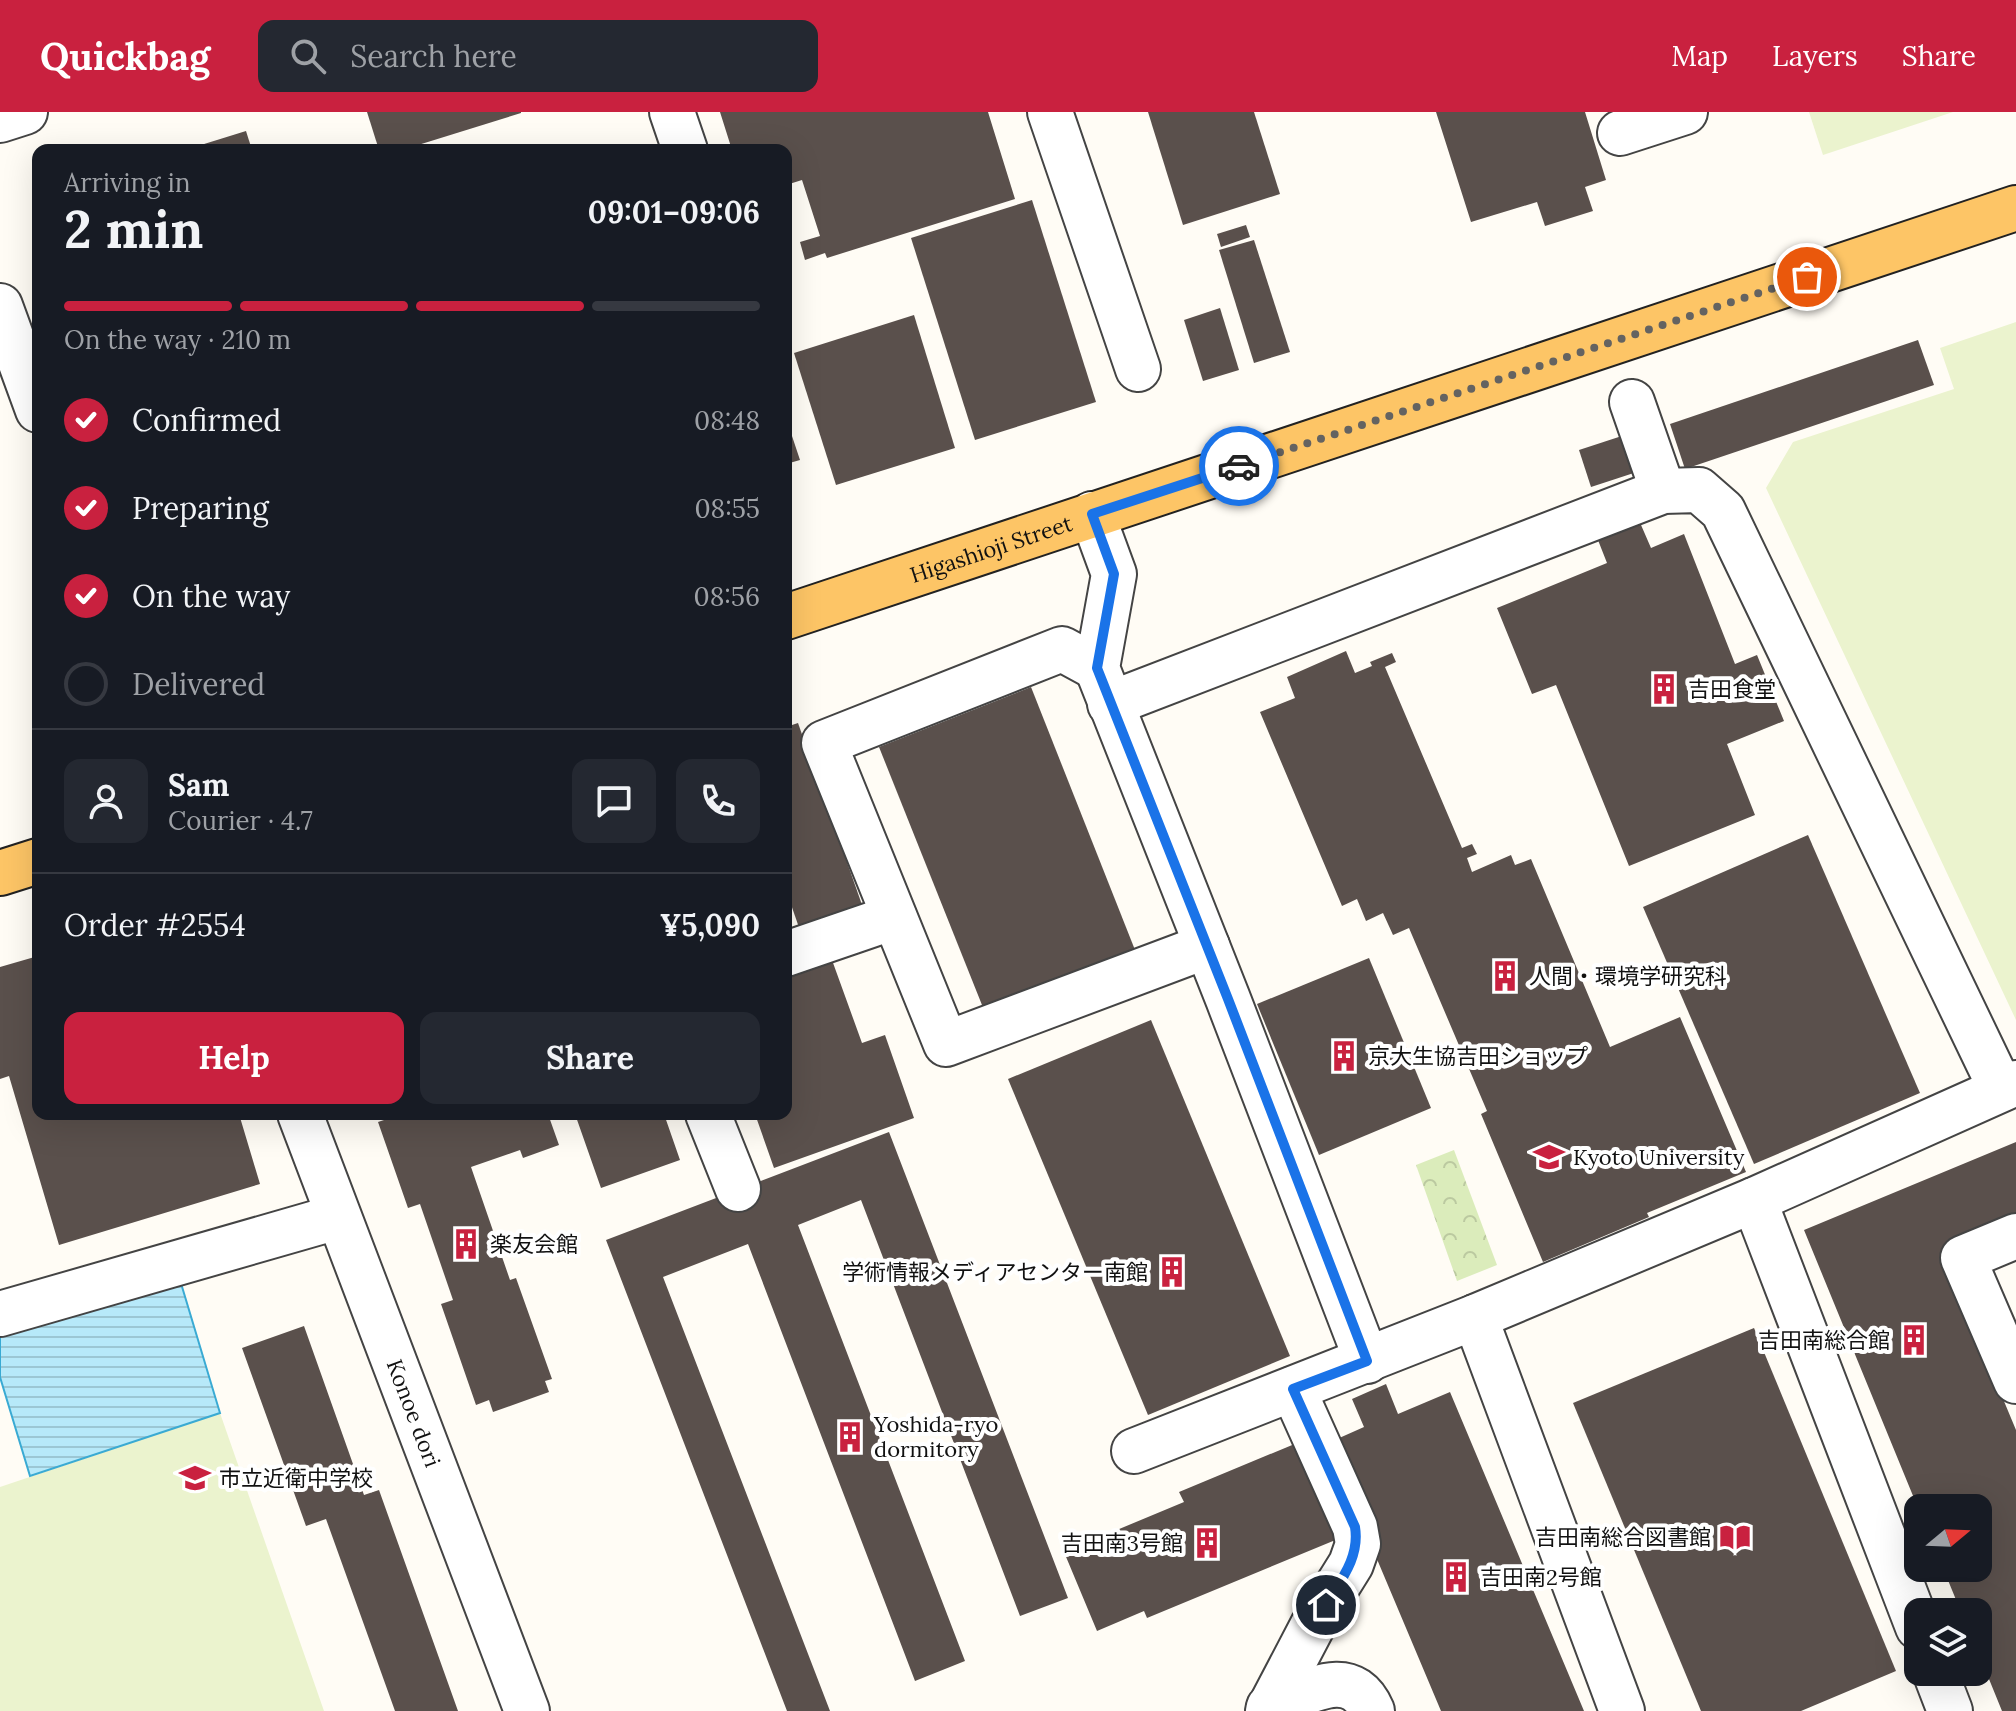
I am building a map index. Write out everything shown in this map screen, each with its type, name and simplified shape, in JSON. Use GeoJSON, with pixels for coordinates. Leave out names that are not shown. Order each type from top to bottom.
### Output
{"type":"FeatureCollection","features":[{"type":"Feature","properties":{"kind":"main road","name":"Higashioji Street"},"geometry":{"type":"LineString","coordinates":[[792,615],[2016,208]]}},
{"type":"Feature","properties":{"kind":"main road"},"geometry":{"type":"LineString","coordinates":[[0,873],[32,863]]}},
{"type":"Feature","properties":{"kind":"street"},"geometry":{"type":"LineString","coordinates":[[0,120],[25,112]]}},
{"type":"Feature","properties":{"kind":"street"},"geometry":{"type":"LineString","coordinates":[[672,112],[683,144]]}},
{"type":"Feature","properties":{"kind":"street"},"geometry":{"type":"LineString","coordinates":[[1050,112],[1138,369]]}},
{"type":"Feature","properties":{"kind":"street"},"geometry":{"type":"LineString","coordinates":[[1620,133],[1685,112]]}},
{"type":"Feature","properties":{"kind":"street"},"geometry":{"type":"LineString","coordinates":[[0,306],[32,394]]}},
{"type":"Feature","properties":{"kind":"street"},"geometry":{"type":"LineString","coordinates":[[1632,402],[1663,491]]}},
{"type":"Feature","properties":{"kind":"street"},"geometry":{"type":"LineString","coordinates":[[1104,686],[1663,491],[1699,490],[1723,511],[2008,1086],[1754,1200],[1475,1317],[1134,1451]]}},
{"type":"Feature","properties":{"kind":"street"},"geometry":{"type":"LineString","coordinates":[[1092,514],[1114,574],[1104,686],[1367,1361]]}},
{"type":"Feature","properties":{"kind":"street"},"geometry":{"type":"LineString","coordinates":[[1104,686],[1062,649],[824,743],[946,1044],[1207,946]]}},
{"type":"Feature","properties":{"kind":"street"},"geometry":{"type":"LineString","coordinates":[[792,952],[894,917]]}},
{"type":"Feature","properties":{"kind":"street","name":"Konoe dori"},"geometry":{"type":"LineString","coordinates":[[302,1120],[527,1711]]}},
{"type":"Feature","properties":{"kind":"street"},"geometry":{"type":"LineString","coordinates":[[710,1120],[738,1189]]}},
{"type":"Feature","properties":{"kind":"street"},"geometry":{"type":"LineString","coordinates":[[1754,1200],[1907,1598]]}},
{"type":"Feature","properties":{"kind":"street"},"geometry":{"type":"LineString","coordinates":[[0,1314],[337,1217]]}},
{"type":"Feature","properties":{"kind":"street"},"geometry":{"type":"LineString","coordinates":[[2016,1236],[1963,1258],[2016,1381]]}},
{"type":"Feature","properties":{"kind":"street"},"geometry":{"type":"LineString","coordinates":[[1475,1317],[1622,1711]]}},
{"type":"Feature","properties":{"kind":"street"},"geometry":{"type":"LineString","coordinates":[[1269,1709],[1313,1625],[1351,1564],[1358,1544],[1355,1527],[1293,1389]]}},
{"type":"Feature","properties":{"kind":"street"},"geometry":{"type":"LineString","coordinates":[[1269,1709],[1338,1682],[1355,1687],[1372,1711]]}},
{"type":"Feature","properties":{"kind":"street"},"geometry":{"type":"LineString","coordinates":[[1940,1686],[1950,1711]]}},
{"type":"Feature","properties":{"kind":"green space"},"geometry":{"type":"Polygon","coordinates":[[[1809,112],[1953,112],[1823,155],[1809,112]]]}},
{"type":"Feature","properties":{"kind":"green space"},"geometry":{"type":"Polygon","coordinates":[[[2016,322],[2016,1020],[1766,488],[1793,442],[1954,389],[1940,348],[2016,322]]]}},
{"type":"Feature","properties":{"kind":"green space"},"geometry":{"type":"Polygon","coordinates":[[[1454,1150],[1497,1265],[1457,1281],[1416,1165],[1454,1150]]]}},
{"type":"Feature","properties":{"kind":"green space"},"geometry":{"type":"Polygon","coordinates":[[[220,1413],[324,1711],[0,1711],[0,1487],[220,1413]]]}},
{"type":"Feature","properties":{"kind":"water"},"geometry":{"type":"Polygon","coordinates":[[[180,1280],[220,1413],[30,1476],[0,1377],[0,1331],[180,1280]]]}},
{"type":"Feature","properties":{"kind":"building"},"geometry":{"type":"Polygon","coordinates":[[[367,112],[521,112],[421,144],[377,144],[367,112]]]}},
{"type":"Feature","properties":{"kind":"building"},"geometry":{"type":"Polygon","coordinates":[[[720,112],[988,112],[1015,199],[827,258],[825,253],[805,260],[800,242],[820,236],[802,180],[792,183],[792,144],[730,144],[720,112]]]}},
{"type":"Feature","properties":{"kind":"building"},"geometry":{"type":"Polygon","coordinates":[[[1148,112],[1254,112],[1280,194],[1183,225],[1148,112]]]}},
{"type":"Feature","properties":{"kind":"building"},"geometry":{"type":"Polygon","coordinates":[[[1436,112],[1585,112],[1606,180],[1585,187],[1593,211],[1545,226],[1537,202],[1471,222],[1436,112]]]}},
{"type":"Feature","properties":{"kind":"building"},"geometry":{"type":"Polygon","coordinates":[[[246,131],[250,144],[204,144],[246,131]]]}},
{"type":"Feature","properties":{"kind":"building"},"geometry":{"type":"Polygon","coordinates":[[[1032,200],[1096,402],[975,440],[911,238],[1032,200]]]}},
{"type":"Feature","properties":{"kind":"building"},"geometry":{"type":"Polygon","coordinates":[[[1246,225],[1250,237],[1221,247],[1217,234],[1246,225]]]}},
{"type":"Feature","properties":{"kind":"building"},"geometry":{"type":"Polygon","coordinates":[[[1254,240],[1290,352],[1254,363],[1219,250],[1254,240]]]}},
{"type":"Feature","properties":{"kind":"building"},"geometry":{"type":"Polygon","coordinates":[[[1220,308],[1239,370],[1203,381],[1184,320],[1220,308]]]}},
{"type":"Feature","properties":{"kind":"building"},"geometry":{"type":"Polygon","coordinates":[[[914,315],[955,448],[836,485],[794,353],[914,315]]]}},
{"type":"Feature","properties":{"kind":"building"},"geometry":{"type":"Polygon","coordinates":[[[1918,340],[1934,385],[1685,469],[1670,424],[1918,340]]]}},
{"type":"Feature","properties":{"kind":"building"},"geometry":{"type":"Polygon","coordinates":[[[1631,433],[1643,470],[1591,487],[1579,450],[1631,433]]]}},
{"type":"Feature","properties":{"kind":"building"},"geometry":{"type":"Polygon","coordinates":[[[792,436],[800,460],[792,462],[792,436]]]}},
{"type":"Feature","properties":{"kind":"building","name":"吉田食堂"},"geometry":{"type":"Polygon","coordinates":[[[1638,518],[1651,548],[1684,534],[1735,664],[1757,655],[1784,721],[1727,744],[1755,815],[1629,866],[1556,685],[1532,694],[1497,608],[1607,563],[1596,535],[1638,518]]]}},
{"type":"Feature","properties":{"kind":"building","name":"人間・環境学研究科"},"geometry":{"type":"Polygon","coordinates":[[[1346,651],[1355,673],[1372,666],[1370,662],[1392,653],[1396,662],[1385,667],[1462,848],[1472,844],[1477,854],[1467,858],[1472,872],[1511,855],[1515,865],[1531,859],[1610,1047],[1680,1017],[1746,1172],[1647,1213],[1649,1217],[1543,1262],[1481,1114],[1487,1111],[1409,928],[1393,935],[1383,913],[1366,921],[1357,899],[1342,906],[1260,712],[1295,698],[1287,677],[1346,651]]]}},
{"type":"Feature","properties":{"kind":"building"},"geometry":{"type":"Polygon","coordinates":[[[1031,687],[1135,950],[984,1010],[879,747],[1031,687]]]}},
{"type":"Feature","properties":{"kind":"building"},"geometry":{"type":"Polygon","coordinates":[[[798,723],[867,919],[804,942],[792,907],[792,725],[798,723]]]}},
{"type":"Feature","properties":{"kind":"building"},"geometry":{"type":"Polygon","coordinates":[[[1808,835],[1920,1093],[1754,1164],[1643,907],[1808,835]]]}},
{"type":"Feature","properties":{"kind":"building"},"geometry":{"type":"Polygon","coordinates":[[[828,949],[862,1043],[885,1035],[914,1118],[774,1168],[757,1120],[792,1120],[792,963],[828,949]]]}},
{"type":"Feature","properties":{"kind":"building"},"geometry":{"type":"Polygon","coordinates":[[[32,958],[32,1120],[241,1120],[260,1184],[59,1245],[9,1076],[0,1079],[0,967],[32,958]]]}},
{"type":"Feature","properties":{"kind":"building","name":"京大生協吉田ショップ"},"geometry":{"type":"Polygon","coordinates":[[[1369,958],[1431,1108],[1319,1155],[1257,1004],[1369,958]]]}},
{"type":"Feature","properties":{"kind":"building","name":"学術情報メディアセンター南館"},"geometry":{"type":"Polygon","coordinates":[[[1151,1020],[1290,1356],[1148,1415],[1008,1079],[1151,1020]]]}},
{"type":"Feature","properties":{"kind":"building"},"geometry":{"type":"Polygon","coordinates":[[[550,1120],[559,1145],[523,1158],[520,1150],[471,1167],[510,1280],[516,1278],[552,1379],[545,1381],[549,1392],[493,1412],[489,1400],[476,1405],[441,1304],[453,1300],[420,1204],[408,1208],[378,1122],[550,1120]]]}},
{"type":"Feature","properties":{"kind":"building"},"geometry":{"type":"Polygon","coordinates":[[[577,1120],[666,1120],[680,1160],[601,1188],[577,1120]]]}},
{"type":"Feature","properties":{"kind":"building","name":"Yoshida-ryo dormitory"},"geometry":{"type":"Polygon","coordinates":[[[889,1132],[1068,1598],[1020,1616],[861,1200],[798,1225],[965,1661],[915,1681],[748,1244],[663,1277],[830,1711],[787,1711],[606,1240],[889,1132]]]}},
{"type":"Feature","properties":{"kind":"building","name":"吉田南総合館"},"geometry":{"type":"Polygon","coordinates":[[[2016,1142],[2016,1219],[1941,1250],[2016,1430],[2016,1711],[2002,1711],[1992,1686],[1992,1598],[1955,1598],[1949,1582],[1992,1582],[1992,1494],[1912,1494],[1804,1230],[2016,1142]]]}},
{"type":"Feature","properties":{"kind":"building"},"geometry":{"type":"Polygon","coordinates":[[[304,1326],[364,1495],[379,1490],[458,1711],[395,1711],[326,1519],[306,1526],[242,1348],[304,1326]]]}},
{"type":"Feature","properties":{"kind":"building","name":"吉田南総合図書館"},"geometry":{"type":"Polygon","coordinates":[[[1754,1328],[1896,1671],[1801,1711],[1701,1711],[1573,1403],[1754,1328]]]}},
{"type":"Feature","properties":{"kind":"building","name":"吉田南2号館"},"geometry":{"type":"Polygon","coordinates":[[[1386,1384],[1398,1414],[1450,1392],[1584,1711],[1441,1711],[1328,1443],[1364,1427],[1352,1399],[1386,1384]]]}},
{"type":"Feature","properties":{"kind":"building","name":"吉田南3号館"},"geometry":{"type":"Polygon","coordinates":[[[1309,1438],[1350,1534],[1147,1618],[1144,1611],[1097,1631],[1064,1552],[1184,1502],[1179,1492],[1309,1438]]]}},
{"type":"Feature","properties":{"kind":"way so far"},"geometry":{"type":"LineString","coordinates":[[1239,466],[1807,277]]}},
{"type":"Feature","properties":{"kind":"place","name":"吉田食堂"},"geometry":{"type":"Point","coordinates":[1664,689]}},
{"type":"Feature","properties":{"kind":"place","name":"人間・環境学研究科"},"geometry":{"type":"Point","coordinates":[1505,976]}},
{"type":"Feature","properties":{"kind":"place","name":"京大生協吉田ショップ"},"geometry":{"type":"Point","coordinates":[1344,1056]}},
{"type":"Feature","properties":{"kind":"place","name":"Kyoto University"},"geometry":{"type":"Point","coordinates":[1549,1157]}},
{"type":"Feature","properties":{"kind":"place","name":"楽友会館"},"geometry":{"type":"Point","coordinates":[466,1244]}},
{"type":"Feature","properties":{"kind":"place","name":"学術情報メディアセンター南館"},"geometry":{"type":"Point","coordinates":[1172,1272]}},
{"type":"Feature","properties":{"kind":"place","name":"吉田南総合館"},"geometry":{"type":"Point","coordinates":[1914,1340]}},
{"type":"Feature","properties":{"kind":"place","name":"Yoshida-ryo dormitory"},"geometry":{"type":"Point","coordinates":[850,1437]}},
{"type":"Feature","properties":{"kind":"place","name":"市立近衛中学校"},"geometry":{"type":"Point","coordinates":[195,1478]}},
{"type":"Feature","properties":{"kind":"place","name":"吉田南総合図書館"},"geometry":{"type":"Point","coordinates":[1735,1537]}},
{"type":"Feature","properties":{"kind":"place","name":"吉田南3号館"},"geometry":{"type":"Point","coordinates":[1207,1543]}},
{"type":"Feature","properties":{"kind":"place","name":"吉田南2号館"},"geometry":{"type":"Point","coordinates":[1456,1577]}},
{"type":"Feature","properties":{"kind":"route"},"geometry":{"type":"LineString","coordinates":[[1239,466],[1092,514],[1114,574],[1097,668],[1367,1361],[1293,1389],[1355,1527],[1358,1544],[1351,1564],[1326,1605]]}}]}
